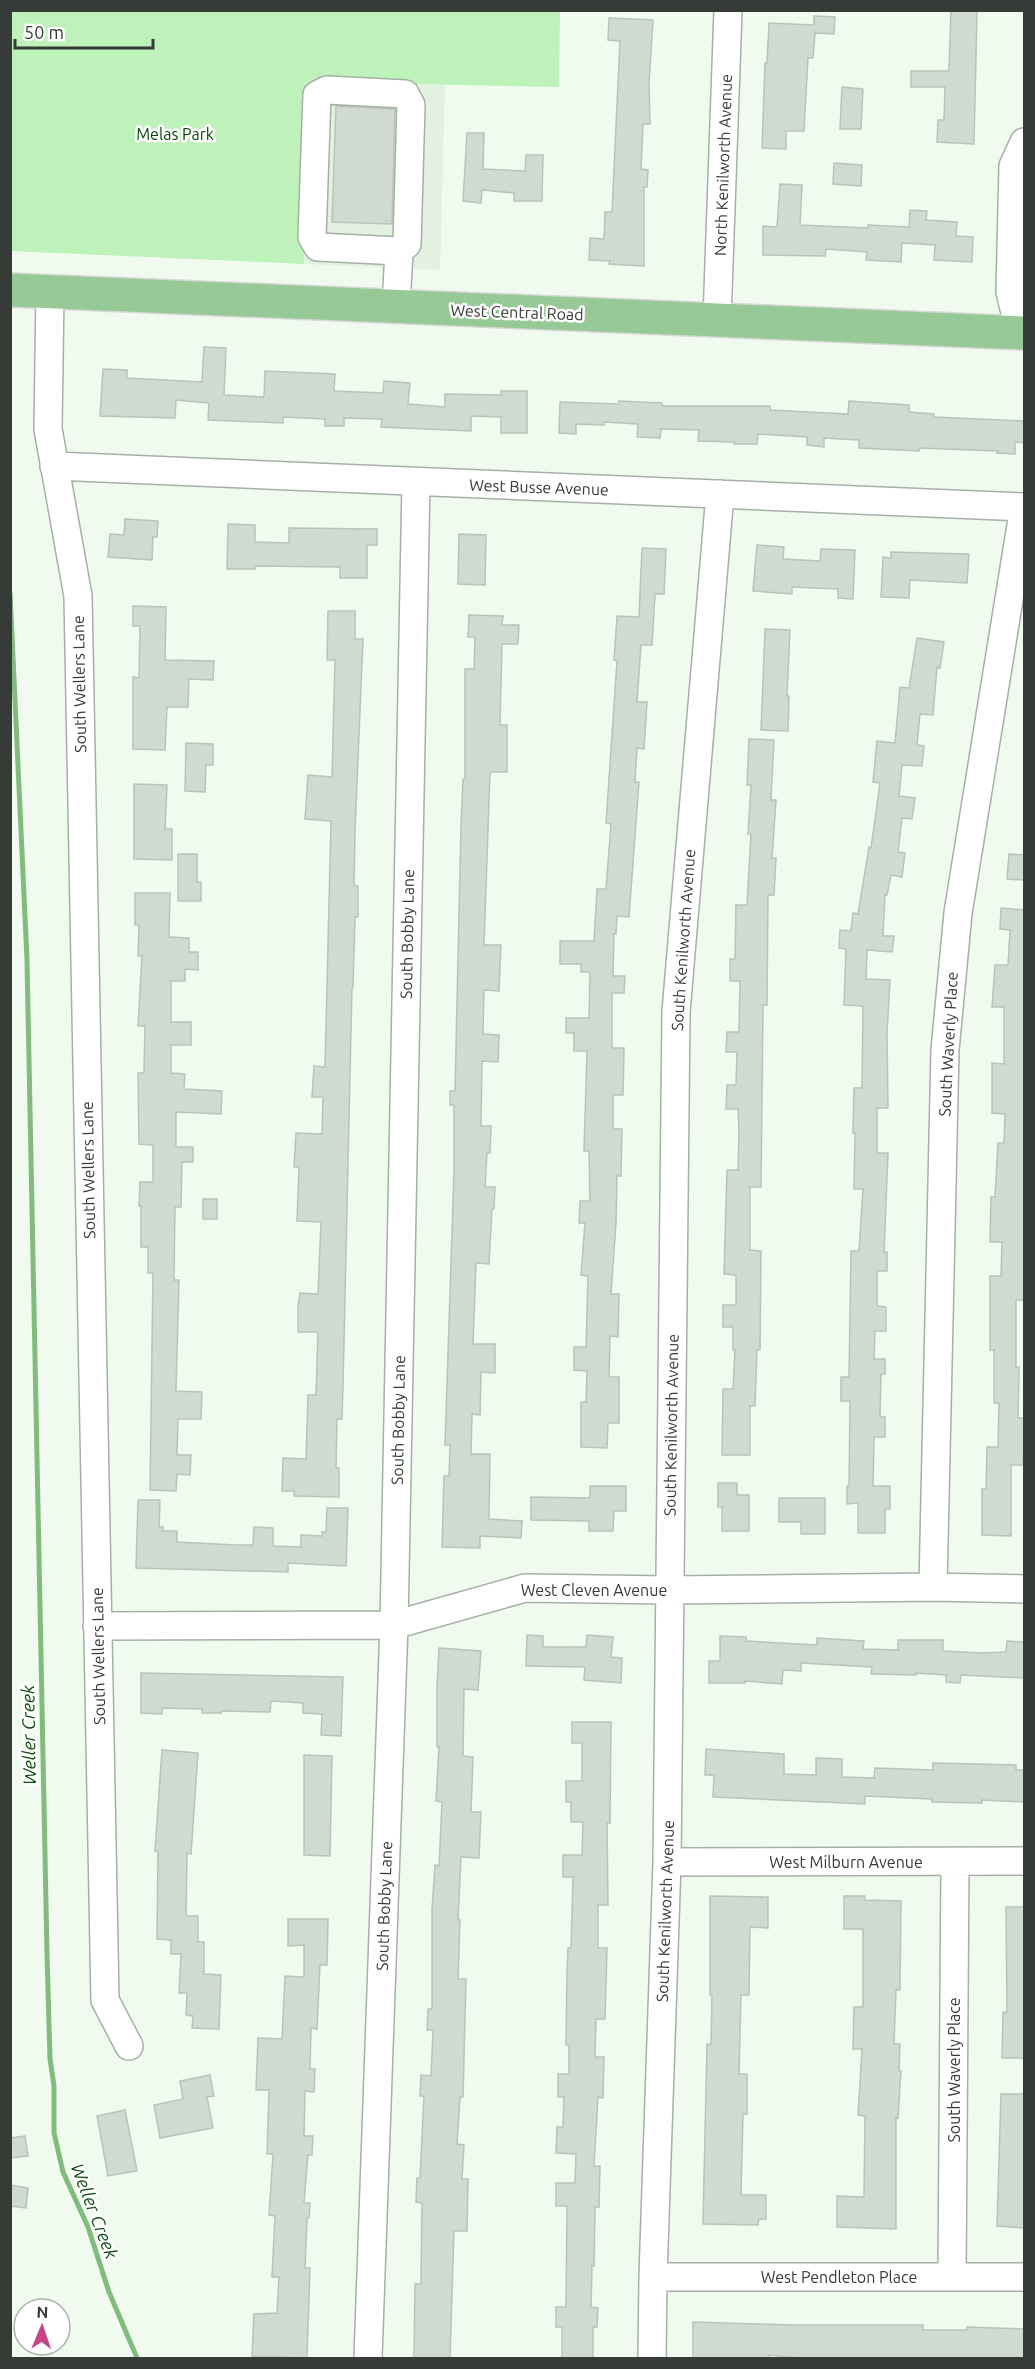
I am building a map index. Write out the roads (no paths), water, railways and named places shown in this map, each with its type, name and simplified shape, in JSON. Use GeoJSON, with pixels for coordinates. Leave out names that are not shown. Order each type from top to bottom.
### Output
{"type":"FeatureCollection","features":[{"type":"Feature","properties":{"kind":"main road","name":"West Central Road"},"geometry":{"type":"LineString","coordinates":[[10,290],[717,320],[1023,329]]}},
{"type":"Feature","properties":{"kind":"street","name":"North Kenilworth Avenue"},"geometry":{"type":"LineString","coordinates":[[717,320],[729,10]]}},
{"type":"Feature","properties":{"kind":"street"},"geometry":{"type":"LineString","coordinates":[[396,307],[399,251],[407,244],[411,105],[405,94],[327,90],[317,95],[312,237],[318,247],[399,251]]}},
{"type":"Feature","properties":{"kind":"street"},"geometry":{"type":"LineString","coordinates":[[1023,329],[1010,292],[1013,166],[1024,142]]}},
{"type":"Feature","properties":{"kind":"street","name":"South Wellers Lane"},"geometry":{"type":"LineString","coordinates":[[50,291],[48,429],[78,596],[105,2000],[129,2046]]}},
{"type":"Feature","properties":{"kind":"street","name":"West Busse Avenue"},"geometry":{"type":"LineString","coordinates":[[54,466],[1024,507]]}},
{"type":"Feature","properties":{"kind":"street","name":"South Bobby Lane"},"geometry":{"type":"LineString","coordinates":[[368,2358],[394,1626],[416,482]]}},
{"type":"Feature","properties":{"kind":"street","name":"South Kenilworth Avenue"},"geometry":{"type":"LineString","coordinates":[[652,2358],[667,1862],[676,1012],[720,494]]}},
{"type":"Feature","properties":{"kind":"street","name":"South Waverly Place"},"geometry":{"type":"LineString","coordinates":[[933,1587],[945,1050],[958,913],[1024,507]]}},
{"type":"Feature","properties":{"kind":"street","name":"West Cleven Avenue"},"geometry":{"type":"LineString","coordinates":[[97,1626],[394,1626],[525,1588],[669,1590],[1024,1588]]}},
{"type":"Feature","properties":{"kind":"street","name":"West Milburn Avenue"},"geometry":{"type":"LineString","coordinates":[[667,1862],[1024,1861]]}},
{"type":"Feature","properties":{"kind":"street","name":"South Waverly Place"},"geometry":{"type":"LineString","coordinates":[[952,2277],[955,1862]]}},
{"type":"Feature","properties":{"kind":"street","name":"West Pendleton Place"},"geometry":{"type":"LineString","coordinates":[[653,2277],[1024,2277]]}},
{"type":"Feature","properties":{"kind":"waterway","name":"Weller Creek"},"geometry":{"type":"LineString","coordinates":[[10,592],[27,960],[47,1954],[50,2059],[54,2086],[54,2133],[63,2172],[88,2227],[109,2292],[137,2358]]}},
{"type":"Feature","properties":{"kind":"park label","name":"Melas Park"},"geometry":{"type":"Point","coordinates":[175,134]}}]}
